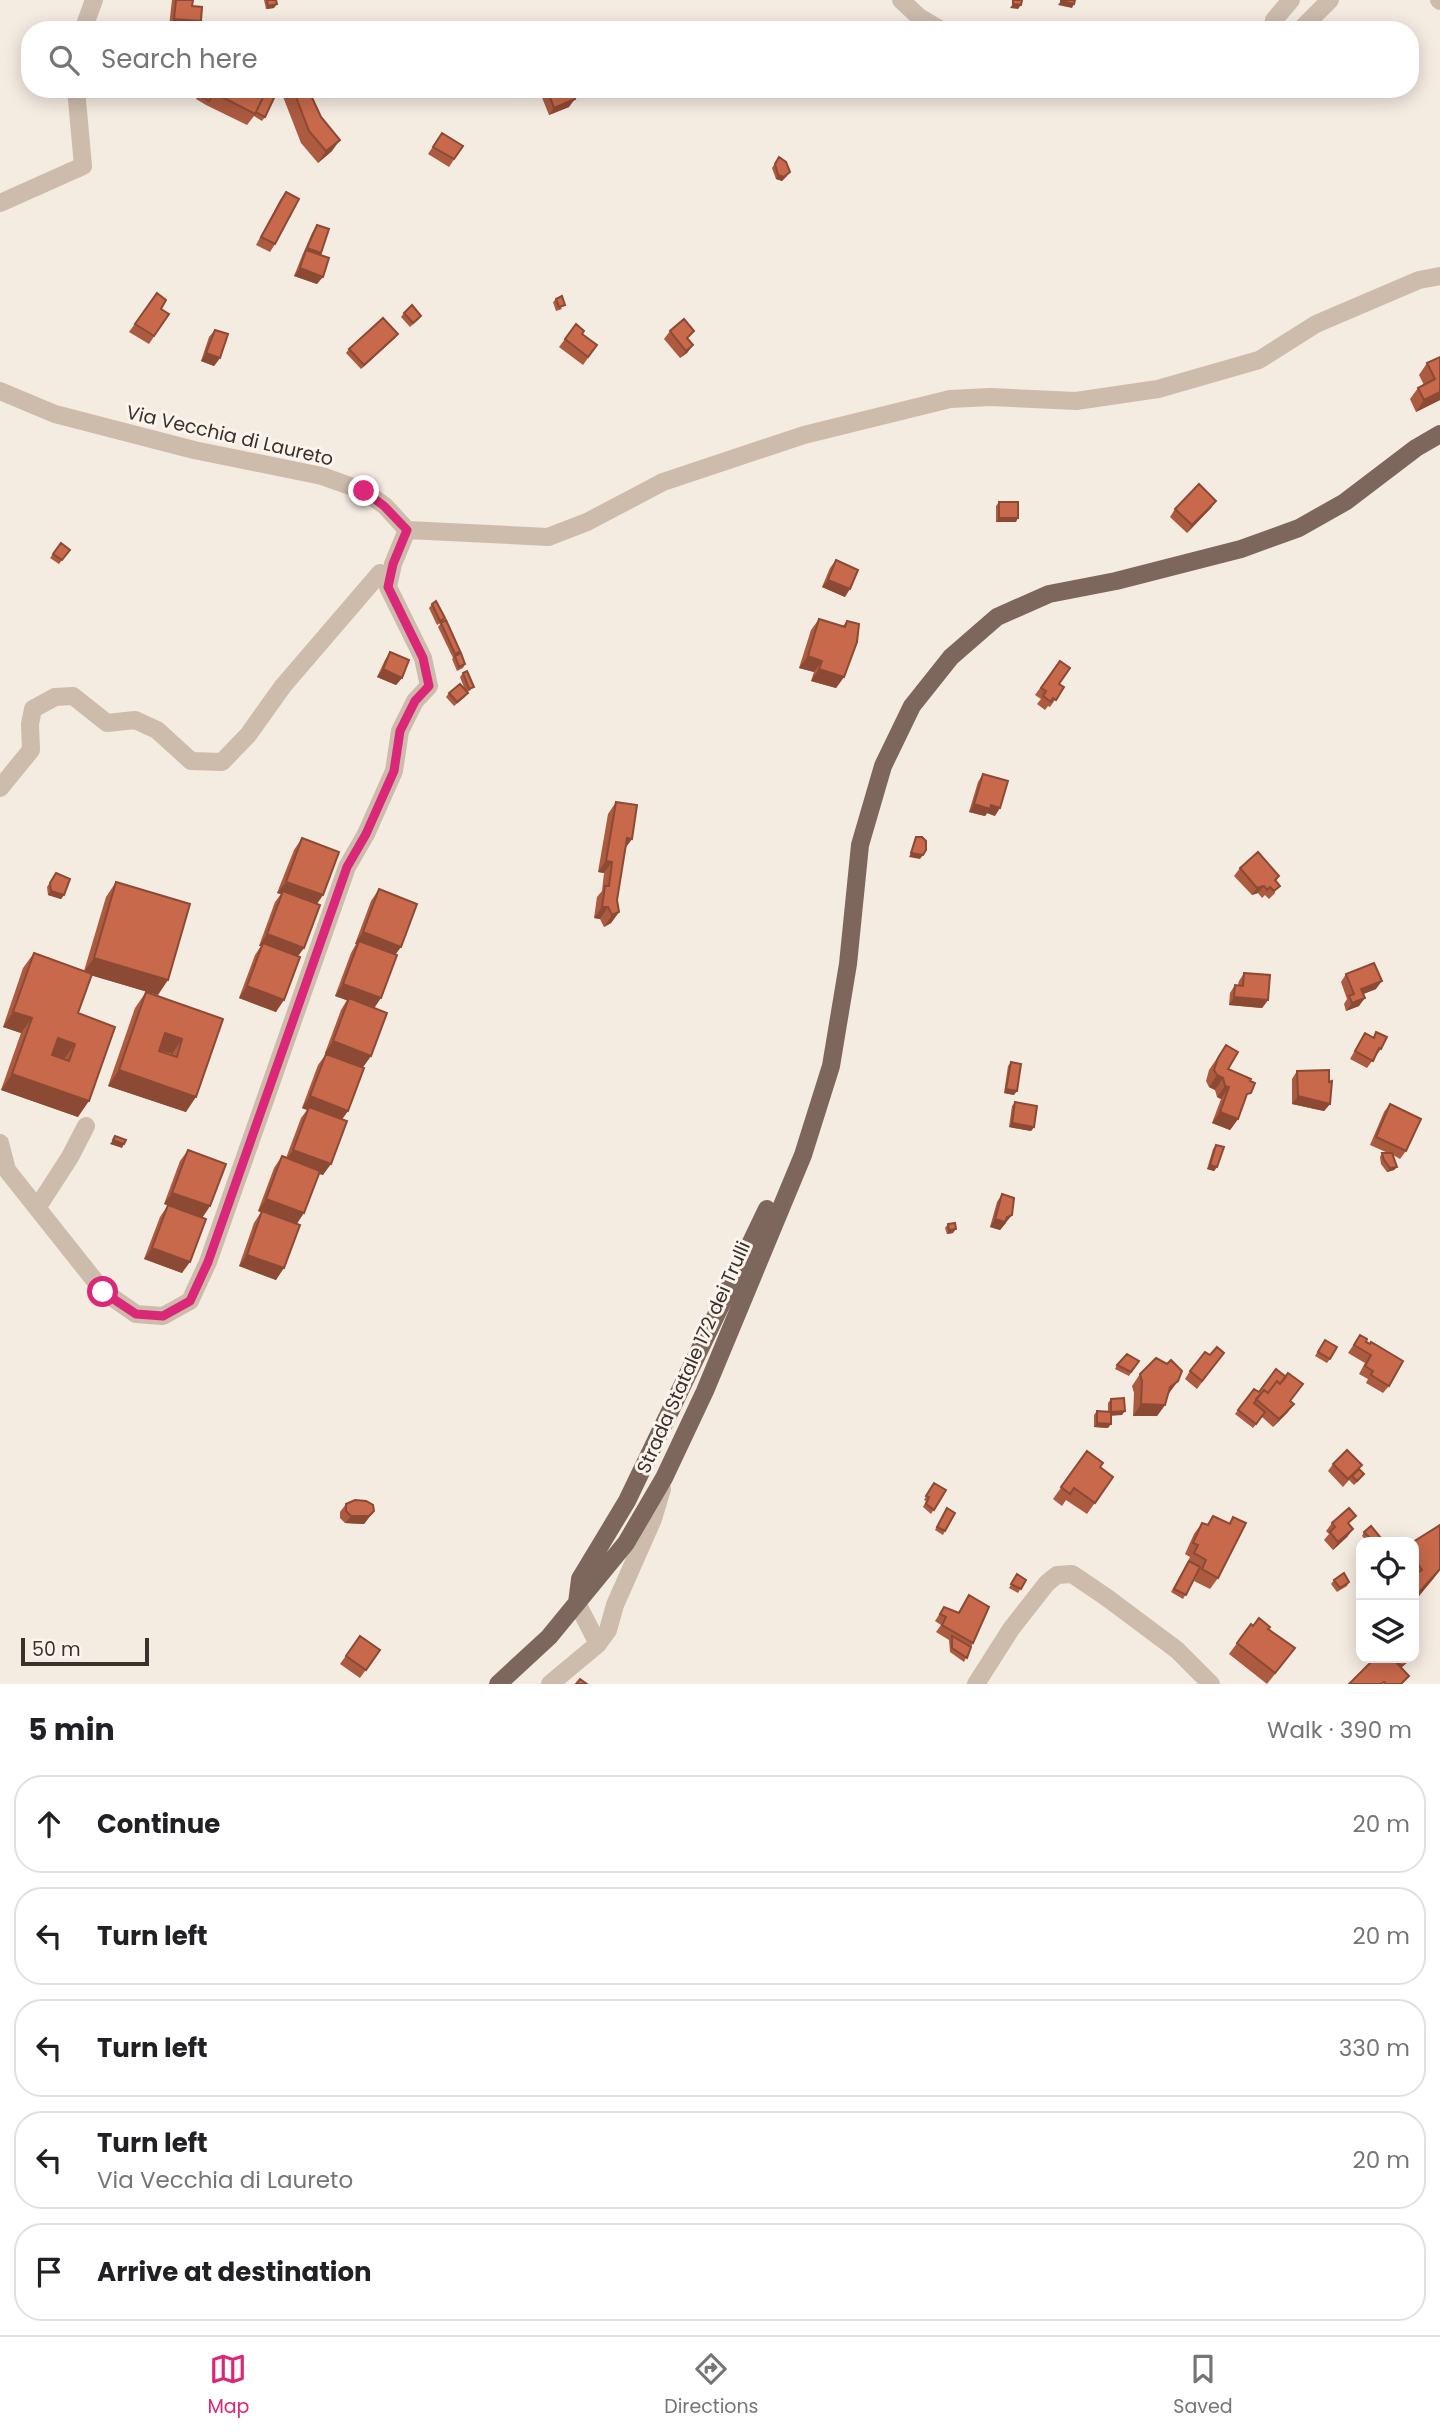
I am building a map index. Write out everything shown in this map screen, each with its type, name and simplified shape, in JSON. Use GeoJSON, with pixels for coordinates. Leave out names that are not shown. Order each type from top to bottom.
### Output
{"type":"FeatureCollection","features":[{"type":"Feature","properties":{"kind":"main road","name":"Strada Statale 172 dei Trulli"},"geometry":{"type":"LineString","coordinates":[[498,1684],[543,1643],[626,1543],[664,1478],[705,1391],[803,1155],[831,1066],[848,964],[860,845],[883,766],[912,706],[951,657],[998,617],[1049,594],[1116,581],[1228,552],[1299,528],[1345,502],[1416,448],[1440,434]]}},
{"type":"Feature","properties":{"kind":"main road","name":"Strada Statale 172 dei Trulli"},"geometry":{"type":"LineString","coordinates":[[577,1603],[580,1578],[627,1501],[815,1112]]}},
{"type":"Feature","properties":{"kind":"street"},"geometry":{"type":"LineString","coordinates":[[86,21],[94,0]]}},
{"type":"Feature","properties":{"kind":"street"},"geometry":{"type":"LineString","coordinates":[[901,0],[926,21]]}},
{"type":"Feature","properties":{"kind":"street"},"geometry":{"type":"LineString","coordinates":[[1274,21],[1291,0]]}},
{"type":"Feature","properties":{"kind":"street"},"geometry":{"type":"LineString","coordinates":[[1309,21],[1330,0]]}},
{"type":"Feature","properties":{"kind":"street"},"geometry":{"type":"LineString","coordinates":[[0,203],[83,166],[77,98]]}},
{"type":"Feature","properties":{"kind":"street"},"geometry":{"type":"LineString","coordinates":[[0,1143],[7,1170],[103,1292],[136,1314],[163,1316],[190,1301],[208,1262],[347,867],[366,834],[394,771],[400,731],[415,701],[429,686],[423,658],[388,587],[393,564],[407,530],[548,537],[587,522],[663,482],[804,435],[950,399],[990,397],[1076,401],[1158,389],[1259,360],[1316,324],[1419,280],[1440,276]]}},
{"type":"Feature","properties":{"kind":"street","name":"Via Vecchia di Laureto"},"geometry":{"type":"LineString","coordinates":[[0,391],[55,414],[194,450],[322,476],[364,491],[384,506],[407,530]]}},
{"type":"Feature","properties":{"kind":"street"},"geometry":{"type":"LineString","coordinates":[[0,788],[31,750],[30,724],[33,709],[55,697],[73,696],[107,723],[135,720],[157,730],[191,761],[222,762],[248,735],[283,686],[380,573],[390,578]]}},
{"type":"Feature","properties":{"kind":"street"},"geometry":{"type":"LineString","coordinates":[[37,1208],[70,1157],[86,1126]]}},
{"type":"Feature","properties":{"kind":"street"},"geometry":{"type":"LineString","coordinates":[[550,1684],[598,1644],[608,1630],[615,1605],[653,1519],[664,1478]]}},
{"type":"Feature","properties":{"kind":"street"},"geometry":{"type":"LineString","coordinates":[[976,1684],[1011,1629],[1047,1583],[1057,1575],[1072,1574],[1177,1650],[1211,1684]]}},
{"type":"Feature","properties":{"kind":"street"},"geometry":{"type":"LineString","coordinates":[[595,1582],[611,1592],[615,1605]]}},
{"type":"Feature","properties":{"kind":"street"},"geometry":{"type":"LineString","coordinates":[[577,1603],[598,1644]]}},
{"type":"Feature","properties":{"kind":"building"},"geometry":{"type":"Polygon","coordinates":[[[176,0],[193,0],[192,6],[202,7],[201,21],[174,19],[176,0]]]}},
{"type":"Feature","properties":{"kind":"building"},"geometry":{"type":"Polygon","coordinates":[[[267,0],[276,0],[277,4],[268,6],[267,0]]]}},
{"type":"Feature","properties":{"kind":"building"},"geometry":{"type":"Polygon","coordinates":[[[1013,0],[1022,0],[1021,5],[1013,4],[1013,0]]]}},
{"type":"Feature","properties":{"kind":"building"},"geometry":{"type":"Polygon","coordinates":[[[1061,0],[1075,0],[1074,4],[1061,0]]]}},
{"type":"Feature","properties":{"kind":"building"},"geometry":{"type":"Polygon","coordinates":[[[224,98],[263,98],[255,114],[224,98]]]}},
{"type":"Feature","properties":{"kind":"building"},"geometry":{"type":"Polygon","coordinates":[[[263,98],[274,98],[265,117],[256,112],[263,98]]]}},
{"type":"Feature","properties":{"kind":"building"},"geometry":{"type":"Polygon","coordinates":[[[296,98],[312,98],[321,117],[340,140],[326,151],[309,131],[296,98]]]}},
{"type":"Feature","properties":{"kind":"building"},"geometry":{"type":"Polygon","coordinates":[[[550,98],[575,99],[554,108],[550,98]]]}},
{"type":"Feature","properties":{"kind":"building"},"geometry":{"type":"Polygon","coordinates":[[[442,133],[463,146],[454,159],[433,147],[442,133]]]}},
{"type":"Feature","properties":{"kind":"building"},"geometry":{"type":"Polygon","coordinates":[[[779,157],[786,162],[790,172],[784,177],[778,175],[775,164],[779,157]]]}},
{"type":"Feature","properties":{"kind":"building"},"geometry":{"type":"Polygon","coordinates":[[[286,192],[299,199],[275,244],[261,237],[286,192]]]}},
{"type":"Feature","properties":{"kind":"building"},"geometry":{"type":"Polygon","coordinates":[[[317,225],[329,229],[321,253],[307,248],[317,225]]]}},
{"type":"Feature","properties":{"kind":"building"},"geometry":{"type":"Polygon","coordinates":[[[306,250],[329,258],[323,277],[300,268],[306,250]]]}},
{"type":"Feature","properties":{"kind":"building"},"geometry":{"type":"Polygon","coordinates":[[[157,293],[166,300],[161,309],[169,314],[154,336],[135,324],[157,293]]]}},
{"type":"Feature","properties":{"kind":"building"},"geometry":{"type":"Polygon","coordinates":[[[562,296],[565,305],[559,307],[556,299],[562,296]]]}},
{"type":"Feature","properties":{"kind":"building"},"geometry":{"type":"Polygon","coordinates":[[[412,305],[421,316],[413,323],[404,313],[412,305]]]}},
{"type":"Feature","properties":{"kind":"building"},"geometry":{"type":"Polygon","coordinates":[[[383,318],[398,334],[364,365],[349,349],[383,318]]]}},
{"type":"Feature","properties":{"kind":"building"},"geometry":{"type":"Polygon","coordinates":[[[684,319],[694,331],[687,338],[693,345],[686,351],[670,331],[684,319]]]}},
{"type":"Feature","properties":{"kind":"building"},"geometry":{"type":"Polygon","coordinates":[[[576,324],[584,331],[582,334],[597,345],[588,357],[565,339],[576,324]]]}},
{"type":"Feature","properties":{"kind":"building"},"geometry":{"type":"Polygon","coordinates":[[[215,330],[228,334],[220,358],[206,353],[215,330]]]}},
{"type":"Feature","properties":{"kind":"building"},"geometry":{"type":"Polygon","coordinates":[[[1440,357],[1440,392],[1424,400],[1418,388],[1435,379],[1427,363],[1440,357]]]}},
{"type":"Feature","properties":{"kind":"building"},"geometry":{"type":"Polygon","coordinates":[[[1199,484],[1216,501],[1192,525],[1175,509],[1199,484]]]}},
{"type":"Feature","properties":{"kind":"building"},"geometry":{"type":"Polygon","coordinates":[[[999,502],[1018,502],[1018,518],[999,518],[999,502]]]}},
{"type":"Feature","properties":{"kind":"building"},"geometry":{"type":"Polygon","coordinates":[[[61,543],[70,550],[62,560],[53,554],[61,543]]]}},
{"type":"Feature","properties":{"kind":"building"},"geometry":{"type":"Polygon","coordinates":[[[836,560],[858,570],[850,589],[828,580],[836,560]]]}},
{"type":"Feature","properties":{"kind":"building"},"geometry":{"type":"Polygon","coordinates":[[[436,601],[445,618],[440,621],[432,604],[436,601]]]}},
{"type":"Feature","properties":{"kind":"building"},"geometry":{"type":"Polygon","coordinates":[[[819,619],[845,627],[847,621],[859,624],[857,642],[844,677],[819,669],[822,661],[808,656],[819,619]]]}},
{"type":"Feature","properties":{"kind":"building"},"geometry":{"type":"Polygon","coordinates":[[[446,620],[460,651],[455,654],[441,623],[446,620]]]}},
{"type":"Feature","properties":{"kind":"building"},"geometry":{"type":"Polygon","coordinates":[[[390,652],[409,660],[402,678],[383,669],[390,652]]]}},
{"type":"Feature","properties":{"kind":"building"},"geometry":{"type":"Polygon","coordinates":[[[461,653],[465,664],[459,667],[455,656],[461,653]]]}},
{"type":"Feature","properties":{"kind":"building"},"geometry":{"type":"Polygon","coordinates":[[[1060,661],[1070,668],[1059,684],[1064,687],[1056,700],[1053,698],[1051,702],[1043,696],[1046,691],[1041,688],[1060,661]]]}},
{"type":"Feature","properties":{"kind":"building"},"geometry":{"type":"Polygon","coordinates":[[[467,671],[474,687],[469,689],[463,673],[467,671]]]}},
{"type":"Feature","properties":{"kind":"building"},"geometry":{"type":"Polygon","coordinates":[[[460,684],[468,693],[457,702],[449,693],[460,684]]]}},
{"type":"Feature","properties":{"kind":"building"},"geometry":{"type":"Polygon","coordinates":[[[983,774],[1008,781],[1000,808],[991,805],[990,809],[974,804],[983,774]]]}},
{"type":"Feature","properties":{"kind":"building"},"geometry":{"type":"Polygon","coordinates":[[[616,802],[637,805],[632,839],[627,838],[617,900],[619,912],[612,915],[608,907],[602,907],[605,886],[609,886],[612,862],[606,861],[616,802]]]}},
{"type":"Feature","properties":{"kind":"building"},"geometry":{"type":"Polygon","coordinates":[[[916,837],[922,837],[926,841],[923,855],[911,853],[916,837]]]}},
{"type":"Feature","properties":{"kind":"building"},"geometry":{"type":"Polygon","coordinates":[[[302,838],[339,852],[323,895],[286,882],[302,838]]]}},
{"type":"Feature","properties":{"kind":"building"},"geometry":{"type":"Polygon","coordinates":[[[1258,852],[1279,876],[1275,880],[1280,886],[1274,891],[1270,887],[1267,890],[1264,886],[1257,888],[1240,868],[1258,852]]]}},
{"type":"Feature","properties":{"kind":"building"},"geometry":{"type":"Polygon","coordinates":[[[56,873],[70,879],[64,895],[51,891],[50,883],[56,873]]]}},
{"type":"Feature","properties":{"kind":"building"},"geometry":{"type":"Polygon","coordinates":[[[116,882],[190,904],[168,980],[94,958],[116,882]]]}},
{"type":"Feature","properties":{"kind":"building"},"geometry":{"type":"Polygon","coordinates":[[[379,889],[417,904],[401,947],[363,932],[379,889]]]}},
{"type":"Feature","properties":{"kind":"building"},"geometry":{"type":"Polygon","coordinates":[[[283,891],[320,905],[304,948],[267,934],[283,891]]]}},
{"type":"Feature","properties":{"kind":"building"},"geometry":{"type":"Polygon","coordinates":[[[359,941],[397,955],[381,998],[343,984],[359,941]]]}},
{"type":"Feature","properties":{"kind":"building"},"geometry":{"type":"Polygon","coordinates":[[[263,943],[300,957],[284,1000],[247,986],[263,943]]]}},
{"type":"Feature","properties":{"kind":"building"},"geometry":{"type":"Polygon","coordinates":[[[34,953],[92,974],[78,1013],[115,1027],[89,1101],[12,1074],[32,1018],[13,1012],[34,953]],[[58,1038],[52,1055],[69,1061],[75,1044],[58,1038]]]}},
{"type":"Feature","properties":{"kind":"building"},"geometry":{"type":"Polygon","coordinates":[[[1374,963],[1382,981],[1361,989],[1365,998],[1352,1003],[1349,996],[1354,994],[1346,974],[1374,963]]]}},
{"type":"Feature","properties":{"kind":"building"},"geometry":{"type":"Polygon","coordinates":[[[1244,973],[1270,975],[1268,1000],[1234,997],[1235,985],[1243,986],[1244,973]]]}},
{"type":"Feature","properties":{"kind":"building"},"geometry":{"type":"Polygon","coordinates":[[[146,992],[223,1019],[196,1097],[119,1070],[146,992]],[[165,1033],[159,1051],[177,1057],[182,1039],[165,1033]]]}},
{"type":"Feature","properties":{"kind":"building"},"geometry":{"type":"Polygon","coordinates":[[[349,998],[387,1013],[371,1056],[333,1041],[349,998]]]}},
{"type":"Feature","properties":{"kind":"building"},"geometry":{"type":"Polygon","coordinates":[[[1376,1032],[1387,1037],[1373,1061],[1355,1051],[1365,1033],[1374,1038],[1376,1032]]]}},
{"type":"Feature","properties":{"kind":"building"},"geometry":{"type":"Polygon","coordinates":[[[1226,1045],[1238,1052],[1228,1069],[1255,1083],[1251,1093],[1247,1094],[1238,1119],[1220,1112],[1229,1087],[1225,1086],[1223,1078],[1214,1070],[1226,1045]]]}},
{"type":"Feature","properties":{"kind":"building"},"geometry":{"type":"Polygon","coordinates":[[[326,1054],[364,1068],[348,1111],[310,1096],[326,1054]]]}},
{"type":"Feature","properties":{"kind":"building"},"geometry":{"type":"Polygon","coordinates":[[[1011,1062],[1021,1064],[1017,1091],[1006,1089],[1011,1062]]]}},
{"type":"Feature","properties":{"kind":"building"},"geometry":{"type":"Polygon","coordinates":[[[1329,1070],[1329,1082],[1332,1081],[1330,1104],[1298,1096],[1297,1071],[1329,1070]]]}},
{"type":"Feature","properties":{"kind":"building"},"geometry":{"type":"Polygon","coordinates":[[[1015,1102],[1037,1106],[1034,1127],[1012,1123],[1015,1102]]]}},
{"type":"Feature","properties":{"kind":"building"},"geometry":{"type":"Polygon","coordinates":[[[1390,1104],[1421,1119],[1406,1151],[1376,1137],[1390,1104]]]}},
{"type":"Feature","properties":{"kind":"building"},"geometry":{"type":"Polygon","coordinates":[[[309,1107],[347,1121],[331,1164],[293,1150],[309,1107]]]}},
{"type":"Feature","properties":{"kind":"building"},"geometry":{"type":"Polygon","coordinates":[[[115,1136],[126,1140],[124,1144],[113,1140],[115,1136]]]}},
{"type":"Feature","properties":{"kind":"building"},"geometry":{"type":"Polygon","coordinates":[[[1216,1145],[1224,1147],[1217,1167],[1210,1165],[1216,1145]]]}},
{"type":"Feature","properties":{"kind":"building"},"geometry":{"type":"Polygon","coordinates":[[[188,1150],[226,1164],[210,1206],[172,1193],[188,1150]]]}},
{"type":"Feature","properties":{"kind":"building"},"geometry":{"type":"Polygon","coordinates":[[[1382,1153],[1392,1153],[1397,1167],[1390,1168],[1382,1153]]]}},
{"type":"Feature","properties":{"kind":"building"},"geometry":{"type":"Polygon","coordinates":[[[282,1156],[320,1171],[304,1213],[266,1199],[282,1156]]]}},
{"type":"Feature","properties":{"kind":"building"},"geometry":{"type":"Polygon","coordinates":[[[1002,1194],[1014,1198],[1012,1215],[1007,1217],[1005,1222],[995,1219],[1002,1194]]]}},
{"type":"Feature","properties":{"kind":"building"},"geometry":{"type":"Polygon","coordinates":[[[168,1205],[206,1219],[190,1262],[152,1248],[168,1205]]]}},
{"type":"Feature","properties":{"kind":"building"},"geometry":{"type":"Polygon","coordinates":[[[262,1211],[300,1225],[284,1268],[247,1255],[262,1211]]]}},
{"type":"Feature","properties":{"kind":"building"},"geometry":{"type":"Polygon","coordinates":[[[955,1223],[956,1229],[949,1230],[948,1224],[955,1223]]]}},
{"type":"Feature","properties":{"kind":"building"},"geometry":{"type":"Polygon","coordinates":[[[1360,1335],[1367,1339],[1366,1342],[1371,1342],[1403,1361],[1389,1386],[1371,1375],[1373,1371],[1365,1366],[1371,1355],[1354,1345],[1360,1335]]]}},
{"type":"Feature","properties":{"kind":"building"},"geometry":{"type":"Polygon","coordinates":[[[1325,1340],[1337,1347],[1330,1359],[1318,1352],[1325,1340]]]}},
{"type":"Feature","properties":{"kind":"building"},"geometry":{"type":"Polygon","coordinates":[[[1217,1347],[1224,1353],[1202,1381],[1190,1371],[1205,1352],[1210,1355],[1217,1347]]]}},
{"type":"Feature","properties":{"kind":"building"},"geometry":{"type":"Polygon","coordinates":[[[1127,1354],[1139,1361],[1131,1372],[1117,1365],[1127,1354]]]}},
{"type":"Feature","properties":{"kind":"building"},"geometry":{"type":"Polygon","coordinates":[[[1156,1358],[1167,1364],[1171,1360],[1182,1371],[1178,1381],[1170,1387],[1165,1405],[1141,1404],[1140,1374],[1156,1358]]]}},
{"type":"Feature","properties":{"kind":"building"},"geometry":{"type":"Polygon","coordinates":[[[1276,1369],[1286,1377],[1280,1384],[1277,1381],[1268,1393],[1264,1390],[1254,1403],[1265,1412],[1256,1424],[1238,1410],[1254,1389],[1259,1392],[1276,1369]]]}},
{"type":"Feature","properties":{"kind":"building"},"geometry":{"type":"Polygon","coordinates":[[[1288,1373],[1303,1384],[1290,1401],[1294,1404],[1279,1419],[1256,1399],[1264,1390],[1268,1393],[1277,1381],[1280,1384],[1288,1373]]]}},
{"type":"Feature","properties":{"kind":"building"},"geometry":{"type":"Polygon","coordinates":[[[1124,1398],[1125,1411],[1111,1412],[1111,1399],[1124,1398]]]}},
{"type":"Feature","properties":{"kind":"building"},"geometry":{"type":"Polygon","coordinates":[[[1097,1411],[1111,1412],[1111,1424],[1097,1423],[1097,1411]]]}},
{"type":"Feature","properties":{"kind":"building"},"geometry":{"type":"Polygon","coordinates":[[[1347,1450],[1362,1465],[1348,1479],[1333,1464],[1347,1450]]]}},
{"type":"Feature","properties":{"kind":"building"},"geometry":{"type":"Polygon","coordinates":[[[1087,1451],[1103,1463],[1100,1467],[1113,1477],[1095,1503],[1074,1488],[1070,1494],[1061,1487],[1087,1451]]]}},
{"type":"Feature","properties":{"kind":"building"},"geometry":{"type":"Polygon","coordinates":[[[1359,1469],[1364,1474],[1357,1481],[1352,1476],[1359,1469]]]}},
{"type":"Feature","properties":{"kind":"building"},"geometry":{"type":"Polygon","coordinates":[[[934,1483],[946,1490],[934,1510],[926,1504],[929,1497],[926,1496],[934,1483]]]}},
{"type":"Feature","properties":{"kind":"building"},"geometry":{"type":"Polygon","coordinates":[[[355,1500],[373,1505],[374,1511],[369,1516],[351,1516],[346,1511],[346,1504],[355,1500]]]}},
{"type":"Feature","properties":{"kind":"building"},"geometry":{"type":"Polygon","coordinates":[[[947,1508],[955,1513],[945,1531],[937,1527],[947,1508]]]}},
{"type":"Feature","properties":{"kind":"building"},"geometry":{"type":"Polygon","coordinates":[[[1349,1508],[1356,1516],[1348,1523],[1353,1529],[1338,1542],[1330,1532],[1335,1527],[1332,1523],[1349,1508]]]}},
{"type":"Feature","properties":{"kind":"building"},"geometry":{"type":"Polygon","coordinates":[[[1213,1516],[1230,1524],[1233,1517],[1246,1523],[1218,1578],[1202,1569],[1206,1560],[1194,1553],[1198,1545],[1193,1543],[1202,1523],[1208,1525],[1213,1516]]]}},
{"type":"Feature","properties":{"kind":"building"},"geometry":{"type":"Polygon","coordinates":[[[1440,1525],[1440,1569],[1419,1592],[1419,1572],[1422,1570],[1419,1566],[1419,1538],[1440,1525]]]}},
{"type":"Feature","properties":{"kind":"building"},"geometry":{"type":"Polygon","coordinates":[[[1371,1526],[1380,1537],[1369,1537],[1364,1532],[1371,1526]]]}},
{"type":"Feature","properties":{"kind":"building"},"geometry":{"type":"Polygon","coordinates":[[[1189,1561],[1200,1567],[1186,1595],[1174,1589],[1189,1561]]]}},
{"type":"Feature","properties":{"kind":"building"},"geometry":{"type":"Polygon","coordinates":[[[1344,1573],[1349,1582],[1340,1588],[1334,1580],[1344,1573]]]}},
{"type":"Feature","properties":{"kind":"building"},"geometry":{"type":"Polygon","coordinates":[[[1017,1574],[1026,1580],[1021,1589],[1011,1584],[1017,1574]]]}},
{"type":"Feature","properties":{"kind":"building"},"geometry":{"type":"Polygon","coordinates":[[[969,1595],[989,1607],[973,1643],[942,1625],[946,1617],[940,1614],[944,1607],[959,1613],[969,1595]]]}},
{"type":"Feature","properties":{"kind":"building"},"geometry":{"type":"Polygon","coordinates":[[[1259,1618],[1270,1627],[1268,1629],[1295,1648],[1275,1673],[1237,1643],[1259,1618]]]}},
{"type":"Feature","properties":{"kind":"building"},"geometry":{"type":"Polygon","coordinates":[[[360,1636],[380,1650],[366,1670],[346,1656],[360,1636]]]}},
{"type":"Feature","properties":{"kind":"building"},"geometry":{"type":"Polygon","coordinates":[[[952,1636],[971,1647],[967,1658],[952,1648],[952,1636]]]}},
{"type":"Feature","properties":{"kind":"building"},"geometry":{"type":"Polygon","coordinates":[[[1370,1663],[1397,1663],[1409,1676],[1401,1684],[1349,1684],[1370,1663]]]}},
{"type":"Feature","properties":{"kind":"route"},"geometry":{"type":"LineString","coordinates":[[103,1292],[136,1314],[163,1316],[190,1301],[208,1262],[347,867],[366,834],[394,771],[400,731],[415,701],[429,686],[423,658],[388,587],[393,564],[407,530],[384,506],[364,491]]}}]}
